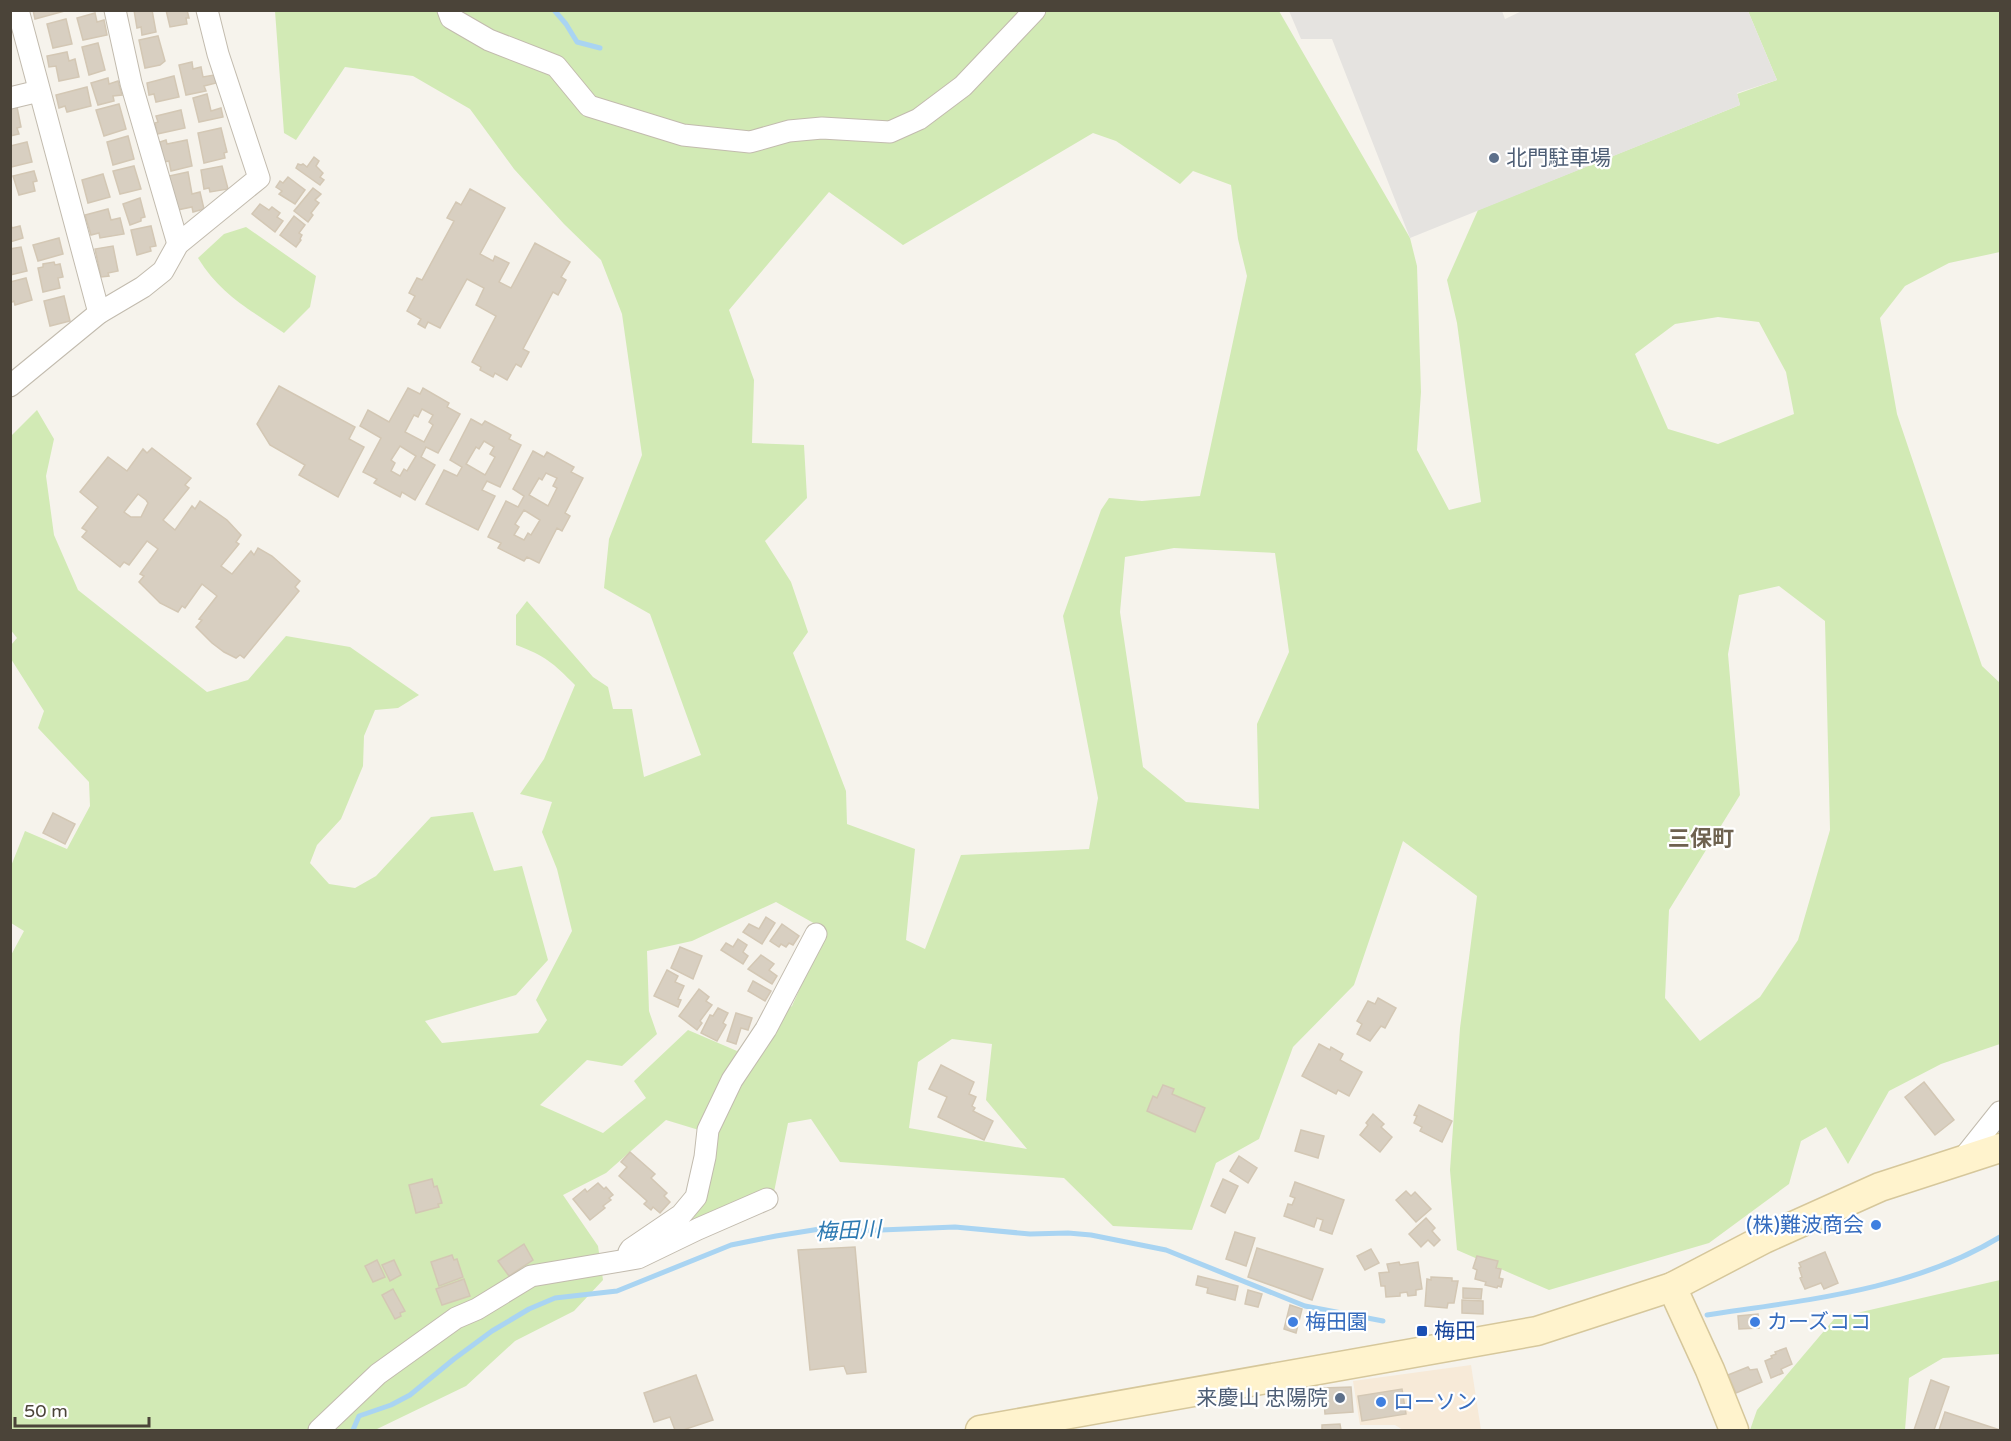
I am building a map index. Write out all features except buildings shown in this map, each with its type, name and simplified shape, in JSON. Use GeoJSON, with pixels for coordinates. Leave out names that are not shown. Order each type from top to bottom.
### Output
{"type":"FeatureCollection","features":[{"type":"Feature","properties":{"kind":"street"},"geometry":{"type":"LineString","coordinates":[[18,10],[99,314]]}},
{"type":"Feature","properties":{"kind":"street"},"geometry":{"type":"LineString","coordinates":[[115,10],[131,83],[178,244]]}},
{"type":"Feature","properties":{"kind":"street"},"geometry":{"type":"LineString","coordinates":[[12,377],[163,271],[178,244],[259,178],[218,54],[207,10]]}},
{"type":"Feature","properties":{"kind":"street"},"geometry":{"type":"LineString","coordinates":[[448,10],[451,18],[489,40],[556,66],[589,106],[683,135],[750,142],[789,130],[822,128],[890,132],[919,119],[963,86],[1035,10]]}},
{"type":"Feature","properties":{"kind":"street"},"geometry":{"type":"LineString","coordinates":[[10,98],[39,91]]}},
{"type":"Feature","properties":{"kind":"street"},"geometry":{"type":"LineString","coordinates":[[624,1260],[631,1249],[681,1215],[696,1197],[705,1157],[708,1130],[732,1080],[766,1029],[816,934]]}},
{"type":"Feature","properties":{"kind":"street"},"geometry":{"type":"LineString","coordinates":[[1961,1161],[2001,1112]]}},
{"type":"Feature","properties":{"kind":"street"},"geometry":{"type":"LineString","coordinates":[[980,1431],[1357,1361],[1537,1331],[1672,1287],[1764,1239],[1880,1187],[2001,1148]]}},
{"type":"Feature","properties":{"kind":"street"},"geometry":{"type":"LineString","coordinates":[[320,1431],[378,1374],[456,1318],[477,1309],[531,1276],[638,1258],[767,1199]]}},
{"type":"Feature","properties":{"kind":"street"},"geometry":{"type":"LineString","coordinates":[[1672,1287],[1710,1370],[1734,1431]]}},
{"type":"Feature","properties":{"kind":"shaded area","name":"北門駐車場"},"geometry":{"type":"Polygon","coordinates":[[[1524,10],[1748,11],[1777,80],[1737,93],[1740,105],[1410,238],[1332,39],[1301,39],[1289,11],[1502,11],[1505,19],[1524,10]]]}},
{"type":"Feature","properties":{"kind":"shaded area"},"geometry":{"type":"Polygon","coordinates":[[[1471,1365],[1481,1430],[1403,1430],[1395,1425],[1360,1425],[1353,1381],[1471,1365]]]}},
{"type":"Feature","properties":{"kind":"green space"},"geometry":{"type":"Polygon","coordinates":[[[275,11],[1279,11],[1410,238],[1417,266],[1421,392],[1417,450],[1449,510],[1481,502],[1457,323],[1447,280],[1478,210],[1740,105],[1737,94],[1777,80],[1748,11],[2000,11],[2000,252],[1949,263],[1905,286],[1880,318],[1897,414],[1982,666],[2000,683],[2000,1044],[1941,1064],[1889,1091],[1848,1164],[1826,1127],[1801,1141],[1789,1184],[1709,1243],[1549,1290],[1457,1250],[1450,1170],[1460,1028],[1477,896],[1403,841],[1354,985],[1293,1047],[1259,1139],[1216,1163],[1192,1230],[1113,1226],[1064,1178],[840,1162],[811,1119],[788,1123],[774,1192],[686,1229],[701,1206],[712,1134],[666,1120],[606,1173],[563,1195],[598,1246],[603,1280],[574,1311],[515,1341],[466,1386],[375,1430],[11,1430],[10,957],[24,931],[11,923],[11,866],[25,831],[67,849],[90,806],[89,782],[38,728],[44,711],[11,659],[11,645],[17,638],[10,629],[11,436],[37,410],[54,439],[46,476],[54,535],[78,590],[207,692],[248,680],[286,636],[350,647],[419,695],[398,708],[375,710],[364,736],[363,766],[341,819],[317,845],[310,863],[329,884],[355,888],[376,876],[431,817],[473,812],[494,871],[522,866],[548,960],[516,995],[425,1021],[442,1043],[538,1033],[547,1020],[536,1000],[572,931],[557,869],[542,832],[552,802],[520,794],[544,759],[575,685],[548,661],[516,645],[516,615],[527,601],[593,677],[608,687],[613,709],[632,709],[644,777],[701,755],[650,614],[604,588],[609,539],[642,455],[622,314],[601,260],[564,224],[514,169],[470,109],[413,76],[345,67],[296,140],[284,133],[275,11]],[[1093,133],[903,245],[829,192],[729,310],[754,380],[752,443],[804,445],[807,498],[765,541],[791,582],[808,632],[793,653],[846,791],[847,824],[915,849],[906,940],[925,949],[961,855],[1089,849],[1098,798],[1063,616],[1101,510],[1109,498],[1142,501],[1200,496],[1247,276],[1238,239],[1231,185],[1193,171],[1180,184],[1116,141],[1093,133]],[[1718,317],[1675,324],[1635,354],[1668,429],[1718,444],[1794,414],[1786,372],[1759,322],[1718,317]],[[1174,548],[1125,557],[1120,612],[1143,767],[1186,802],[1259,809],[1257,724],[1289,652],[1275,553],[1174,548]],[[1779,586],[1739,595],[1728,654],[1740,795],[1669,910],[1665,998],[1700,1041],[1760,997],[1798,940],[1830,830],[1825,621],[1779,586]],[[776,902],[692,941],[647,951],[649,1011],[657,1034],[622,1066],[587,1060],[540,1105],[603,1133],[646,1098],[634,1081],[688,1030],[737,1051],[758,1027],[792,1006],[826,930],[776,902]],[[952,1039],[918,1062],[909,1128],[1027,1149],[986,1100],[992,1044],[952,1039]]]}},
{"type":"Feature","properties":{"kind":"green space"},"geometry":{"type":"Polygon","coordinates":[[[246,227],[316,276],[310,307],[284,333],[226,292],[198,258],[224,234],[246,227]]]}},
{"type":"Feature","properties":{"kind":"green space"},"geometry":{"type":"Polygon","coordinates":[[[2000,1280],[2000,1354],[1943,1358],[1909,1378],[1905,1430],[1750,1430],[1757,1410],[1835,1318],[2000,1280]]]}},
{"type":"Feature","properties":{"kind":"waterway"},"geometry":{"type":"LineString","coordinates":[[554,10],[577,42],[600,48]]}},
{"type":"Feature","properties":{"kind":"waterway","name":"梅田川"},"geometry":{"type":"LineString","coordinates":[[353,1430],[359,1416],[391,1405],[410,1395],[492,1331],[529,1309],[555,1298],[617,1291],[731,1245],[826,1228],[856,1231],[955,1227],[1030,1234],[1091,1235],[1166,1250],[1305,1306],[1383,1321]]}},
{"type":"Feature","properties":{"kind":"waterway"},"geometry":{"type":"LineString","coordinates":[[1707,1315],[1820,1298],[1895,1281],[1966,1255],[2000,1237]]}},
{"type":"Feature","properties":{"kind":"place","name":"北門駐車場"},"geometry":{"type":"Point","coordinates":[1494,158]}},
{"type":"Feature","properties":{"kind":"place","name":"(株)難波商会"},"geometry":{"type":"Point","coordinates":[1876,1225]}},
{"type":"Feature","properties":{"kind":"place","name":"梅田園"},"geometry":{"type":"Point","coordinates":[1293,1322]}},
{"type":"Feature","properties":{"kind":"place","name":"カーズココ"},"geometry":{"type":"Point","coordinates":[1755,1322]}},
{"type":"Feature","properties":{"kind":"place","name":"梅田"},"geometry":{"type":"Point","coordinates":[1422,1331]}},
{"type":"Feature","properties":{"kind":"place","name":"来慶山 忠陽院"},"geometry":{"type":"Point","coordinates":[1340,1398]}},
{"type":"Feature","properties":{"kind":"place","name":"ローソン"},"geometry":{"type":"Point","coordinates":[1381,1402]}},
{"type":"Feature","properties":{"kind":"district","name":"三保町"},"geometry":{"type":"Point","coordinates":[1701,838]}}]}
